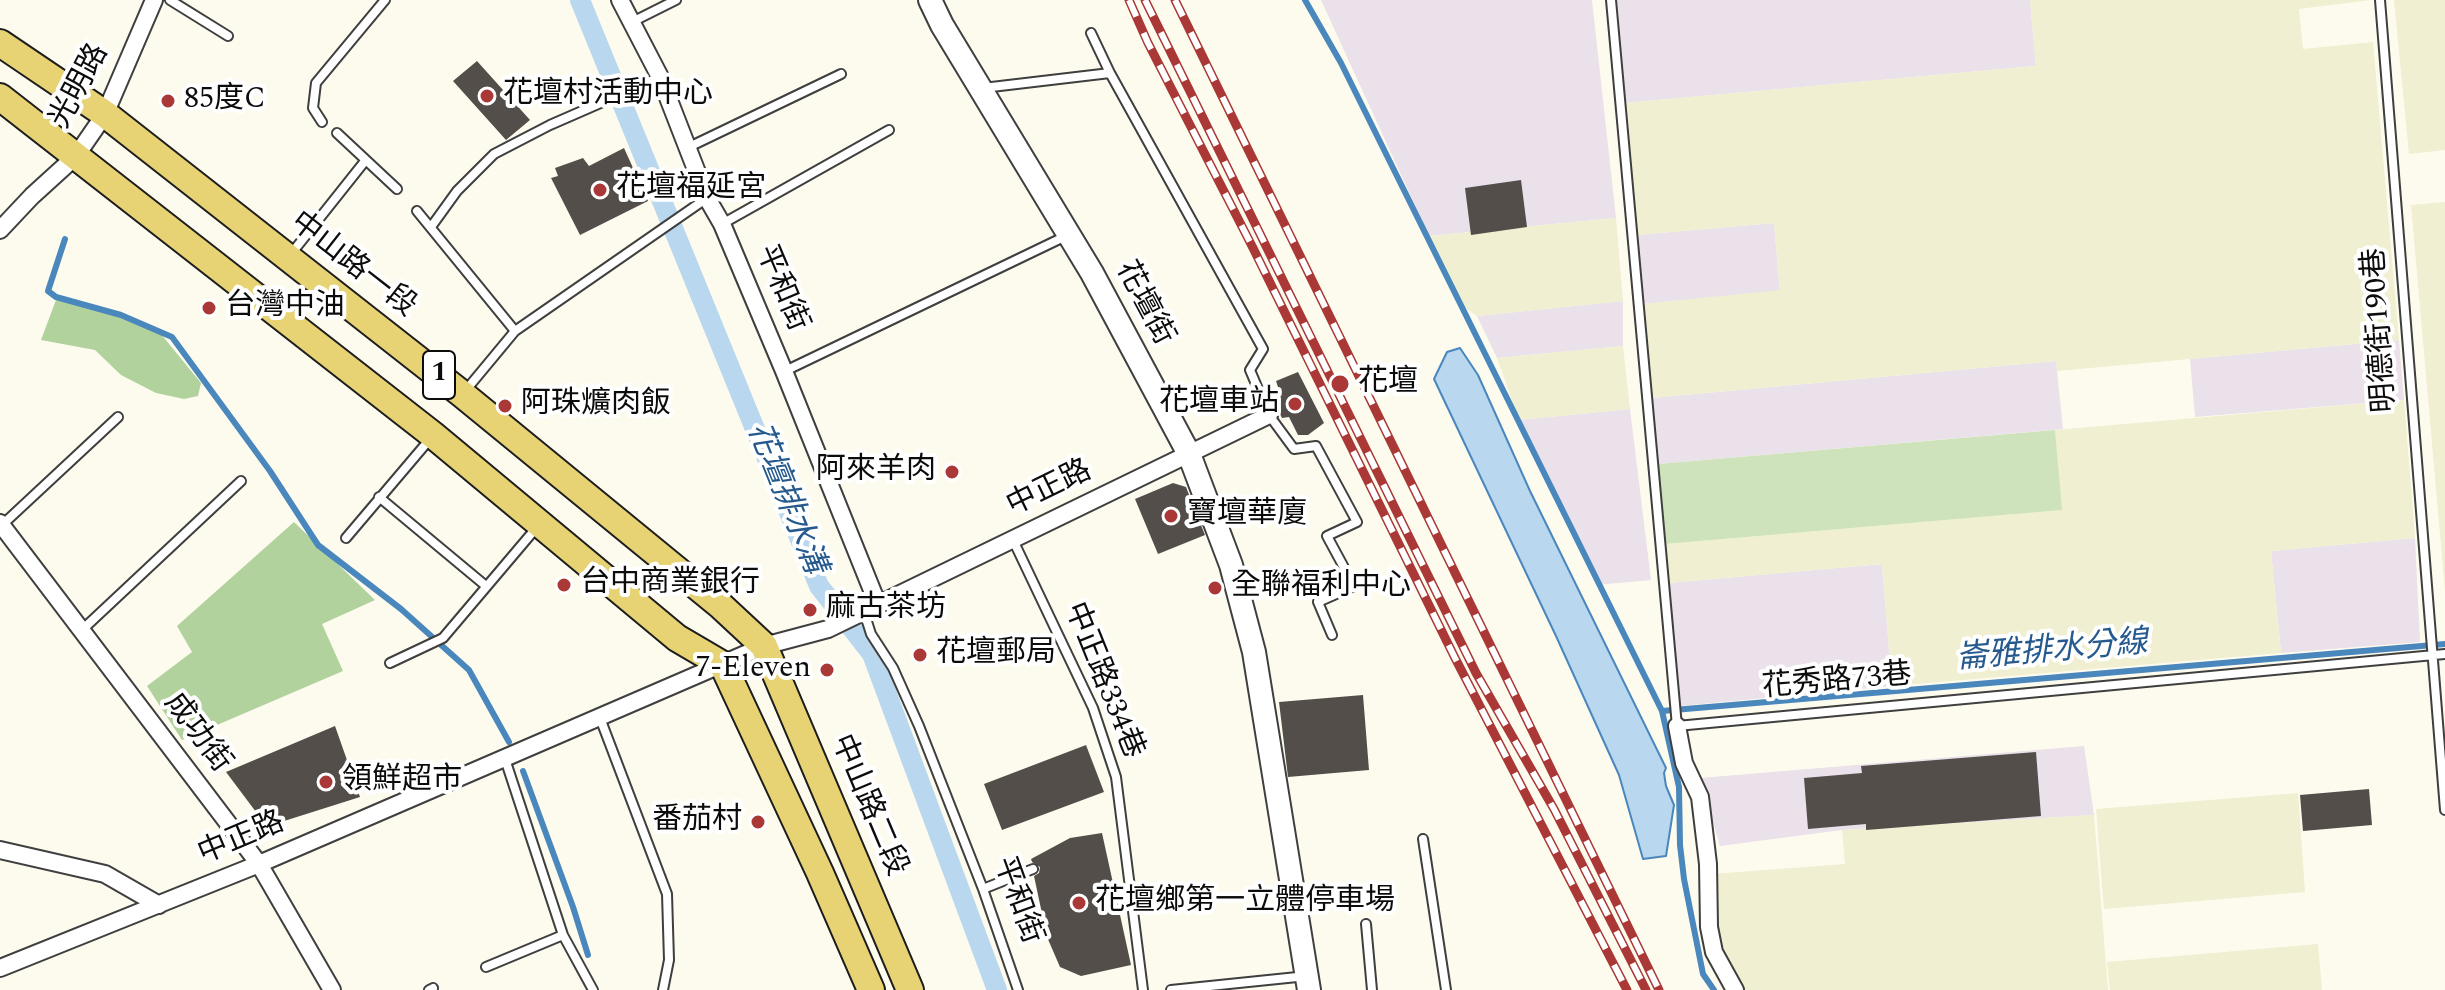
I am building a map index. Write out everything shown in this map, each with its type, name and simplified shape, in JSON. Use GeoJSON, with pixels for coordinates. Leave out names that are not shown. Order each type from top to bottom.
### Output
{"type":"FeatureCollection","features":[{"type":"Feature","properties":{"kind":"main road","name":"中山路一段"},"geometry":{"type":"LineString","coordinates":[[0,43],[105,114],[289,257],[721,606],[764,646]]}},
{"type":"Feature","properties":{"kind":"main road","name":"1"},"geometry":{"type":"LineString","coordinates":[[0,97],[433,435],[677,638],[723,665]]}},
{"type":"Feature","properties":{"kind":"main road","name":"中山路二段"},"geometry":{"type":"LineString","coordinates":[[764,646],[910,990]]}},
{"type":"Feature","properties":{"kind":"main road"},"geometry":{"type":"LineString","coordinates":[[723,665],[871,990]]}},
{"type":"Feature","properties":{"kind":"street","name":"光明路"},"geometry":{"type":"LineString","coordinates":[[0,230],[76,156],[105,114],[154,0]]}},
{"type":"Feature","properties":{"kind":"street","name":"平和街"},"geometry":{"type":"LineString","coordinates":[[620,0],[660,77],[707,198],[722,224],[784,371],[866,611]]}},
{"type":"Feature","properties":{"kind":"street","name":"花壇街"},"geometry":{"type":"LineString","coordinates":[[930,0],[942,25],[1092,273],[1189,454],[1231,565],[1254,652],[1308,983]]}},
{"type":"Feature","properties":{"kind":"street","name":"中正路"},"geometry":{"type":"LineString","coordinates":[[764,646],[828,629],[1269,415]]}},
{"type":"Feature","properties":{"kind":"street","name":"成功街"},"geometry":{"type":"LineString","coordinates":[[1,524],[259,864],[332,990]]}},
{"type":"Feature","properties":{"kind":"street"},"geometry":{"type":"LineString","coordinates":[[600,718],[764,646]]}},
{"type":"Feature","properties":{"kind":"street","name":"中正路"},"geometry":{"type":"LineString","coordinates":[[0,968],[259,864],[600,718]]}},
{"type":"Feature","properties":{"kind":"street"},"geometry":{"type":"LineString","coordinates":[[1677,726],[1684,763],[1700,797],[1708,864],[1709,927],[1714,952],[1735,990]]}},
{"type":"Feature","properties":{"kind":"street"},"geometry":{"type":"LineString","coordinates":[[0,850],[105,874],[159,905]]}},
{"type":"Feature","properties":{"kind":"lane"},"geometry":{"type":"LineString","coordinates":[[170,0],[228,36]]}},
{"type":"Feature","properties":{"kind":"lane"},"geometry":{"type":"LineString","coordinates":[[322,122],[313,108],[316,83],[385,0]]}},
{"type":"Feature","properties":{"kind":"lane"},"geometry":{"type":"LineString","coordinates":[[630,23],[676,0]]}},
{"type":"Feature","properties":{"kind":"lane"},"geometry":{"type":"LineString","coordinates":[[1611,0],[1677,726]]}},
{"type":"Feature","properties":{"kind":"lane","name":"明德街190巷"},"geometry":{"type":"LineString","coordinates":[[2380,0],[2445,810]]}},
{"type":"Feature","properties":{"kind":"lane"},"geometry":{"type":"LineString","coordinates":[[1091,33],[1110,73],[1263,349],[1250,370],[1269,415],[1294,449],[1316,446],[1357,522],[1327,536],[1354,586],[1318,602],[1332,635]]}},
{"type":"Feature","properties":{"kind":"lane"},"geometry":{"type":"LineString","coordinates":[[982,88],[1110,73]]}},
{"type":"Feature","properties":{"kind":"lane"},"geometry":{"type":"LineString","coordinates":[[689,147],[841,74]]}},
{"type":"Feature","properties":{"kind":"lane"},"geometry":{"type":"LineString","coordinates":[[431,227],[457,191],[494,154],[550,125],[660,77]]}},
{"type":"Feature","properties":{"kind":"lane"},"geometry":{"type":"LineString","coordinates":[[722,224],[889,130]]}},
{"type":"Feature","properties":{"kind":"lane"},"geometry":{"type":"LineString","coordinates":[[337,133],[397,189]]}},
{"type":"Feature","properties":{"kind":"lane"},"geometry":{"type":"LineString","coordinates":[[289,257],[365,161]]}},
{"type":"Feature","properties":{"kind":"lane"},"geometry":{"type":"LineString","coordinates":[[462,394],[515,331],[707,198]]}},
{"type":"Feature","properties":{"kind":"lane"},"geometry":{"type":"LineString","coordinates":[[417,211],[515,331]]}},
{"type":"Feature","properties":{"kind":"lane"},"geometry":{"type":"LineString","coordinates":[[784,371],[1069,235]]}},
{"type":"Feature","properties":{"kind":"lane"},"geometry":{"type":"LineString","coordinates":[[1,524],[118,417]]}},
{"type":"Feature","properties":{"kind":"lane"},"geometry":{"type":"LineString","coordinates":[[346,538],[433,435]]}},
{"type":"Feature","properties":{"kind":"lane"},"geometry":{"type":"LineString","coordinates":[[82,630],[241,481]]}},
{"type":"Feature","properties":{"kind":"lane"},"geometry":{"type":"LineString","coordinates":[[379,497],[486,586]]}},
{"type":"Feature","properties":{"kind":"lane"},"geometry":{"type":"LineString","coordinates":[[390,663],[443,638],[540,523]]}},
{"type":"Feature","properties":{"kind":"lane","name":"中正路334巷"},"geometry":{"type":"LineString","coordinates":[[1013,540],[1093,708],[1116,777],[1143,990]]}},
{"type":"Feature","properties":{"kind":"lane","name":"平和街"},"geometry":{"type":"LineString","coordinates":[[866,611],[871,634],[893,668],[919,726],[983,889],[1018,990]]}},
{"type":"Feature","properties":{"kind":"lane","name":"花秀路73巷"},"geometry":{"type":"LineString","coordinates":[[1677,726],[2445,654]]}},
{"type":"Feature","properties":{"kind":"lane"},"geometry":{"type":"LineString","coordinates":[[600,718],[667,894],[669,960],[663,990]]}},
{"type":"Feature","properties":{"kind":"lane"},"geometry":{"type":"LineString","coordinates":[[505,759],[563,935],[593,990]]}},
{"type":"Feature","properties":{"kind":"lane"},"geometry":{"type":"LineString","coordinates":[[1423,839],[1446,990]]}},
{"type":"Feature","properties":{"kind":"lane"},"geometry":{"type":"LineString","coordinates":[[983,889],[1033,869]]}},
{"type":"Feature","properties":{"kind":"lane"},"geometry":{"type":"LineString","coordinates":[[1366,924],[1372,990]]}},
{"type":"Feature","properties":{"kind":"lane"},"geometry":{"type":"LineString","coordinates":[[486,967],[563,935]]}},
{"type":"Feature","properties":{"kind":"lane"},"geometry":{"type":"LineString","coordinates":[[1171,990],[1308,983]]}},
{"type":"Feature","properties":{"kind":"shaded area"},"geometry":{"type":"Polygon","coordinates":[[[1321,0],[1592,0],[1616,218],[1429,236],[1321,0]]]}},
{"type":"Feature","properties":{"kind":"shaded area"},"geometry":{"type":"Polygon","coordinates":[[[1615,0],[2030,0],[2036,66],[1624,103],[1615,0]]]}},
{"type":"Feature","properties":{"kind":"shaded area"},"geometry":{"type":"Polygon","coordinates":[[[1774,223],[1780,291],[1642,304],[1636,235],[1774,223]]]}},
{"type":"Feature","properties":{"kind":"shaded area"},"geometry":{"type":"Polygon","coordinates":[[[1623,301],[1623,346],[1497,358],[1477,316],[1623,301]]]}},
{"type":"Feature","properties":{"kind":"shaded area"},"geometry":{"type":"Polygon","coordinates":[[[2399,340],[2404,400],[2195,417],[2190,359],[2399,340]]]}},
{"type":"Feature","properties":{"kind":"shaded area"},"geometry":{"type":"Polygon","coordinates":[[[2056,361],[2063,429],[1658,464],[1651,398],[2056,361]]]}},
{"type":"Feature","properties":{"kind":"shaded area"},"geometry":{"type":"Polygon","coordinates":[[[1630,409],[1651,580],[1596,585],[1519,420],[1630,409]]]}},
{"type":"Feature","properties":{"kind":"shaded area"},"geometry":{"type":"Polygon","coordinates":[[[2415,538],[2420,642],[2281,653],[2271,551],[2415,538]]]}},
{"type":"Feature","properties":{"kind":"shaded area"},"geometry":{"type":"Polygon","coordinates":[[[1882,564],[1892,686],[1680,706],[1668,583],[1882,564]]]}},
{"type":"Feature","properties":{"kind":"shaded area"},"geometry":{"type":"Polygon","coordinates":[[[2084,746],[2094,815],[1842,830],[1720,846],[1700,778],[2084,746]]]}},
{"type":"Feature","properties":{"kind":"green space"},"geometry":{"type":"Polygon","coordinates":[[[2030,0],[2371,0],[2299,9],[2303,49],[2373,42],[2399,340],[2057,371],[2056,361],[1651,398],[1642,304],[1780,290],[1774,223],[1636,235],[1624,103],[2036,66],[2030,0]]]}},
{"type":"Feature","properties":{"kind":"green space"},"geometry":{"type":"Polygon","coordinates":[[[2394,0],[2445,0],[2445,150],[2409,154],[2394,0]]]}},
{"type":"Feature","properties":{"kind":"green space"},"geometry":{"type":"Polygon","coordinates":[[[2445,202],[2445,591],[2411,205],[2445,202]]]}},
{"type":"Feature","properties":{"kind":"green space"},"geometry":{"type":"Polygon","coordinates":[[[1616,218],[1623,301],[1477,316],[1464,307],[1429,236],[1616,218]]]}},
{"type":"Feature","properties":{"kind":"green space"},"geometry":{"type":"Polygon","coordinates":[[[56,300],[125,315],[156,328],[201,383],[198,396],[184,399],[156,393],[121,375],[95,350],[41,340],[56,300]]]}},
{"type":"Feature","properties":{"kind":"green space"},"geometry":{"type":"Polygon","coordinates":[[[1623,346],[1630,409],[1519,420],[1497,358],[1623,346]]]}},
{"type":"Feature","properties":{"kind":"green space"},"geometry":{"type":"Polygon","coordinates":[[[2404,400],[2415,538],[2271,551],[2281,653],[1892,686],[1882,564],[1668,583],[1665,544],[2061,510],[2055,430],[2404,400]]]}},
{"type":"Feature","properties":{"kind":"green space"},"geometry":{"type":"Polygon","coordinates":[[[2055,430],[2062,510],[1665,544],[1658,464],[2055,430]]]}},
{"type":"Feature","properties":{"kind":"green space"},"geometry":{"type":"Polygon","coordinates":[[[294,522],[375,600],[322,624],[343,671],[182,740],[147,686],[192,652],[177,626],[294,522]]]}},
{"type":"Feature","properties":{"kind":"green space"},"geometry":{"type":"Polygon","coordinates":[[[2298,793],[2305,892],[2104,909],[2096,809],[2298,793]]]}},
{"type":"Feature","properties":{"kind":"green space"},"geometry":{"type":"Polygon","coordinates":[[[2094,815],[2108,990],[1743,990],[1718,943],[1712,874],[1845,864],[1842,830],[2094,815]]]}},
{"type":"Feature","properties":{"kind":"green space"},"geometry":{"type":"Polygon","coordinates":[[[2318,944],[2322,990],[2110,990],[2107,962],[2318,944]]]}},
{"type":"Feature","properties":{"kind":"water"},"geometry":{"type":"Polygon","coordinates":[[[1460,348],[1478,375],[1530,491],[1666,768],[1666,786],[1674,805],[1666,856],[1643,859],[1619,775],[1434,379],[1447,352],[1460,348]]]}},
{"type":"Feature","properties":{"kind":"building","name":"花壇村活動中心"},"geometry":{"type":"Polygon","coordinates":[[[477,61],[530,120],[506,140],[453,81],[477,61]]]}},
{"type":"Feature","properties":{"kind":"building","name":"花壇福延宮"},"geometry":{"type":"Polygon","coordinates":[[[624,148],[648,201],[580,235],[551,178],[558,176],[555,168],[583,158],[589,166],[624,148]]]}},
{"type":"Feature","properties":{"kind":"building"},"geometry":{"type":"Polygon","coordinates":[[[1521,180],[1527,227],[1471,235],[1465,188],[1521,180]]]}},
{"type":"Feature","properties":{"kind":"building","name":"花壇車站"},"geometry":{"type":"Polygon","coordinates":[[[1298,372],[1324,423],[1308,435],[1298,435],[1289,417],[1282,418],[1269,391],[1278,387],[1276,381],[1298,372]]]}},
{"type":"Feature","properties":{"kind":"building","name":"寶壇華廈"},"geometry":{"type":"Polygon","coordinates":[[[1173,483],[1186,487],[1205,535],[1158,554],[1135,499],[1173,483]]]}},
{"type":"Feature","properties":{"kind":"building"},"geometry":{"type":"Polygon","coordinates":[[[1363,695],[1369,770],[1288,777],[1279,702],[1363,695]]]}},
{"type":"Feature","properties":{"kind":"building"},"geometry":{"type":"Polygon","coordinates":[[[335,726],[360,797],[281,822],[265,824],[226,772],[335,726]]]}},
{"type":"Feature","properties":{"kind":"building"},"geometry":{"type":"Polygon","coordinates":[[[1086,745],[1104,792],[1002,830],[984,784],[1086,745]]]}},
{"type":"Feature","properties":{"kind":"building"},"geometry":{"type":"Polygon","coordinates":[[[2036,752],[2041,816],[1866,830],[1866,824],[1808,829],[1804,778],[1862,773],[1861,766],[2036,752]]]}},
{"type":"Feature","properties":{"kind":"building"},"geometry":{"type":"Polygon","coordinates":[[[2369,789],[2372,825],[2303,831],[2300,795],[2369,789]]]}},
{"type":"Feature","properties":{"kind":"building","name":"花壇鄉第一立體停車場"},"geometry":{"type":"Polygon","coordinates":[[[1102,833],[1131,965],[1081,976],[1060,967],[1047,937],[1034,876],[1039,873],[1040,867],[1031,859],[1070,838],[1102,833]]]}},
{"type":"Feature","properties":{"kind":"waterway","name":"花壇排水溝"},"geometry":{"type":"LineString","coordinates":[[580,0],[819,586],[872,654],[997,990]]}},
{"type":"Feature","properties":{"kind":"waterway"},"geometry":{"type":"LineString","coordinates":[[1305,0],[1341,63],[1662,711],[1679,787],[1684,879],[1703,974],[1714,990]]}},
{"type":"Feature","properties":{"kind":"waterway"},"geometry":{"type":"LineString","coordinates":[[65,239],[48,291],[56,297],[121,315],[172,337],[270,471],[318,545],[401,609],[469,670],[509,742]]}},
{"type":"Feature","properties":{"kind":"waterway","name":"崙雅排水分線"},"geometry":{"type":"LineString","coordinates":[[1662,711],[2445,644]]}},
{"type":"Feature","properties":{"kind":"waterway"},"geometry":{"type":"LineString","coordinates":[[523,771],[588,955]]}},
{"type":"Feature","properties":{"kind":"railway"},"geometry":{"type":"LineString","coordinates":[[1129,0],[1455,658],[1627,990]]}},
{"type":"Feature","properties":{"kind":"railway"},"geometry":{"type":"LineString","coordinates":[[1145,0],[1476,673],[1554,809],[1646,990]]}},
{"type":"Feature","properties":{"kind":"railway"},"geometry":{"type":"LineString","coordinates":[[1175,0],[1659,990]]}},
{"type":"Feature","properties":{"kind":"place","name":"花壇村活動中心"},"geometry":{"type":"Point","coordinates":[487,96]}},
{"type":"Feature","properties":{"kind":"place","name":"85度C"},"geometry":{"type":"Point","coordinates":[168,101]}},
{"type":"Feature","properties":{"kind":"place","name":"花壇福延宮"},"geometry":{"type":"Point","coordinates":[600,190]}},
{"type":"Feature","properties":{"kind":"place","name":"台灣中油"},"geometry":{"type":"Point","coordinates":[209,308]}},
{"type":"Feature","properties":{"kind":"place","name":"花壇"},"geometry":{"type":"Point","coordinates":[1340,384]}},
{"type":"Feature","properties":{"kind":"place","name":"花壇車站"},"geometry":{"type":"Point","coordinates":[1295,404]}},
{"type":"Feature","properties":{"kind":"place","name":"阿珠爌肉飯"},"geometry":{"type":"Point","coordinates":[505,406]}},
{"type":"Feature","properties":{"kind":"place","name":"阿來羊肉"},"geometry":{"type":"Point","coordinates":[952,472]}},
{"type":"Feature","properties":{"kind":"place","name":"寶壇華廈"},"geometry":{"type":"Point","coordinates":[1171,516]}},
{"type":"Feature","properties":{"kind":"place","name":"台中商業銀行"},"geometry":{"type":"Point","coordinates":[564,585]}},
{"type":"Feature","properties":{"kind":"place","name":"全聯福利中心"},"geometry":{"type":"Point","coordinates":[1215,588]}},
{"type":"Feature","properties":{"kind":"place","name":"麻古茶坊"},"geometry":{"type":"Point","coordinates":[810,610]}},
{"type":"Feature","properties":{"kind":"place","name":"花壇郵局"},"geometry":{"type":"Point","coordinates":[920,655]}},
{"type":"Feature","properties":{"kind":"place","name":"7-Eleven"},"geometry":{"type":"Point","coordinates":[827,670]}},
{"type":"Feature","properties":{"kind":"place","name":"領鮮超市"},"geometry":{"type":"Point","coordinates":[326,782]}},
{"type":"Feature","properties":{"kind":"place","name":"番茄村"},"geometry":{"type":"Point","coordinates":[758,822]}},
{"type":"Feature","properties":{"kind":"place","name":"花壇鄉第一立體停車場"},"geometry":{"type":"Point","coordinates":[1079,903]}}]}
